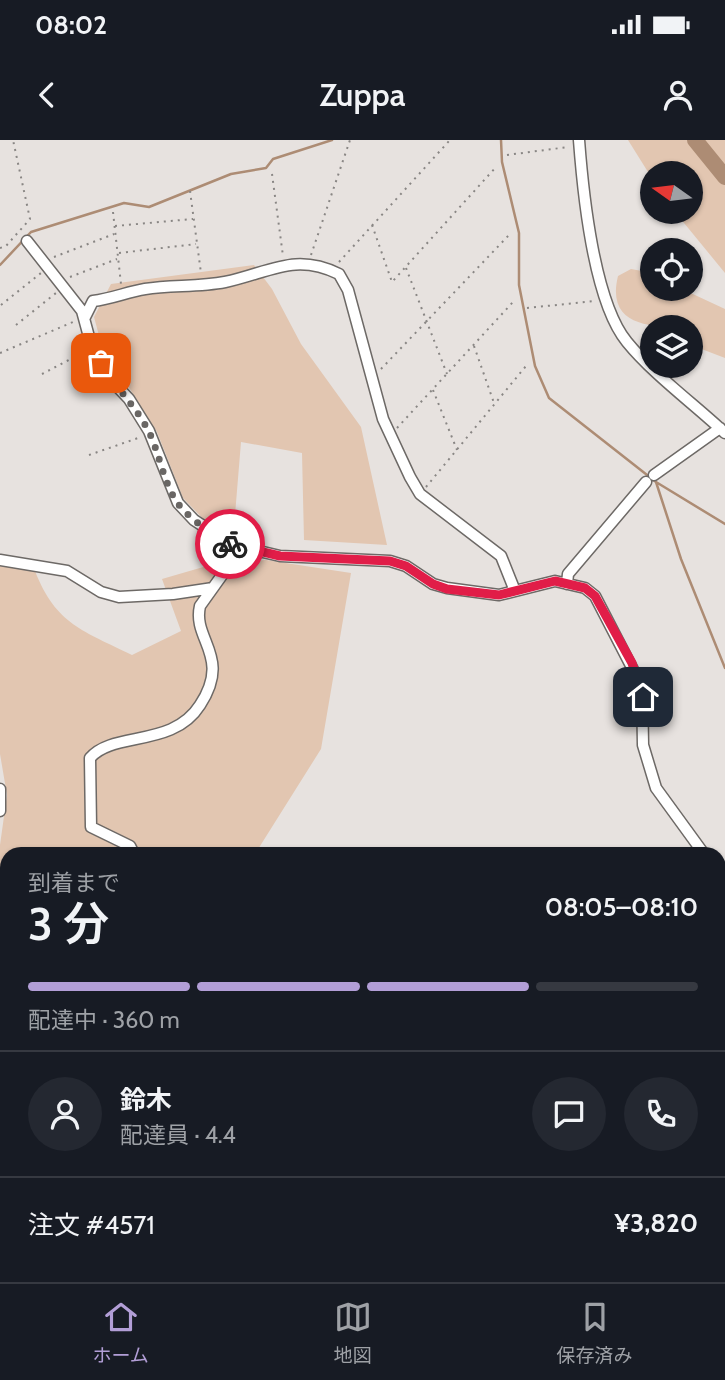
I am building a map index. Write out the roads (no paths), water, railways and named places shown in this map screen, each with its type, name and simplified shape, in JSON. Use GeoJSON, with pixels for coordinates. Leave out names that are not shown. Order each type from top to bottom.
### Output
{"type":"FeatureCollection","features":[{"type":"Feature","properties":{"kind":"street"},"geometry":{"type":"LineString","coordinates":[[567,583],[568,574],[650,479],[723,430],[627,342],[604,300],[598,278],[580,143]]}},
{"type":"Feature","properties":{"kind":"street"},"geometry":{"type":"LineString","coordinates":[[27,241],[85,317],[92,348],[110,379],[130,399],[150,434],[178,503],[194,520],[240,550],[250,549],[280,556],[390,561],[406,566],[440,587],[499,595],[555,581],[585,588],[595,596],[632,663],[642,687],[643,745],[656,788],[699,847]]}},
{"type":"Feature","properties":{"kind":"street"},"geometry":{"type":"LineString","coordinates":[[85,317],[93,301],[144,289],[224,282],[303,262],[339,274],[348,290],[390,436],[420,494],[501,556],[515,591]]}},
{"type":"Feature","properties":{"kind":"street"},"geometry":{"type":"LineString","coordinates":[[131,847],[91,827],[90,758],[107,748],[176,727],[200,707],[213,671],[213,655],[199,612],[240,550]]}},
{"type":"Feature","properties":{"kind":"street"},"geometry":{"type":"LineString","coordinates":[[0,561],[67,571],[101,592],[119,597],[173,594],[213,588]]}},
{"type":"Feature","properties":{"kind":"street"},"geometry":{"type":"LineString","coordinates":[[0,789],[0,811]]}},
{"type":"Feature","properties":{"kind":"waterway"},"geometry":{"type":"LineString","coordinates":[[0,265],[31,232],[124,203],[149,207],[231,174],[266,168],[273,159],[332,140]]}},
{"type":"Feature","properties":{"kind":"waterway"},"geometry":{"type":"LineString","coordinates":[[501,140],[502,162],[519,233],[519,285],[535,366],[549,398],[656,482],[725,524]]}},
{"type":"Feature","properties":{"kind":"waterway"},"geometry":{"type":"LineString","coordinates":[[695,140],[725,177]]}},
{"type":"Feature","properties":{"kind":"waterway"},"geometry":{"type":"LineString","coordinates":[[656,482],[681,559],[725,668]]}}]}
